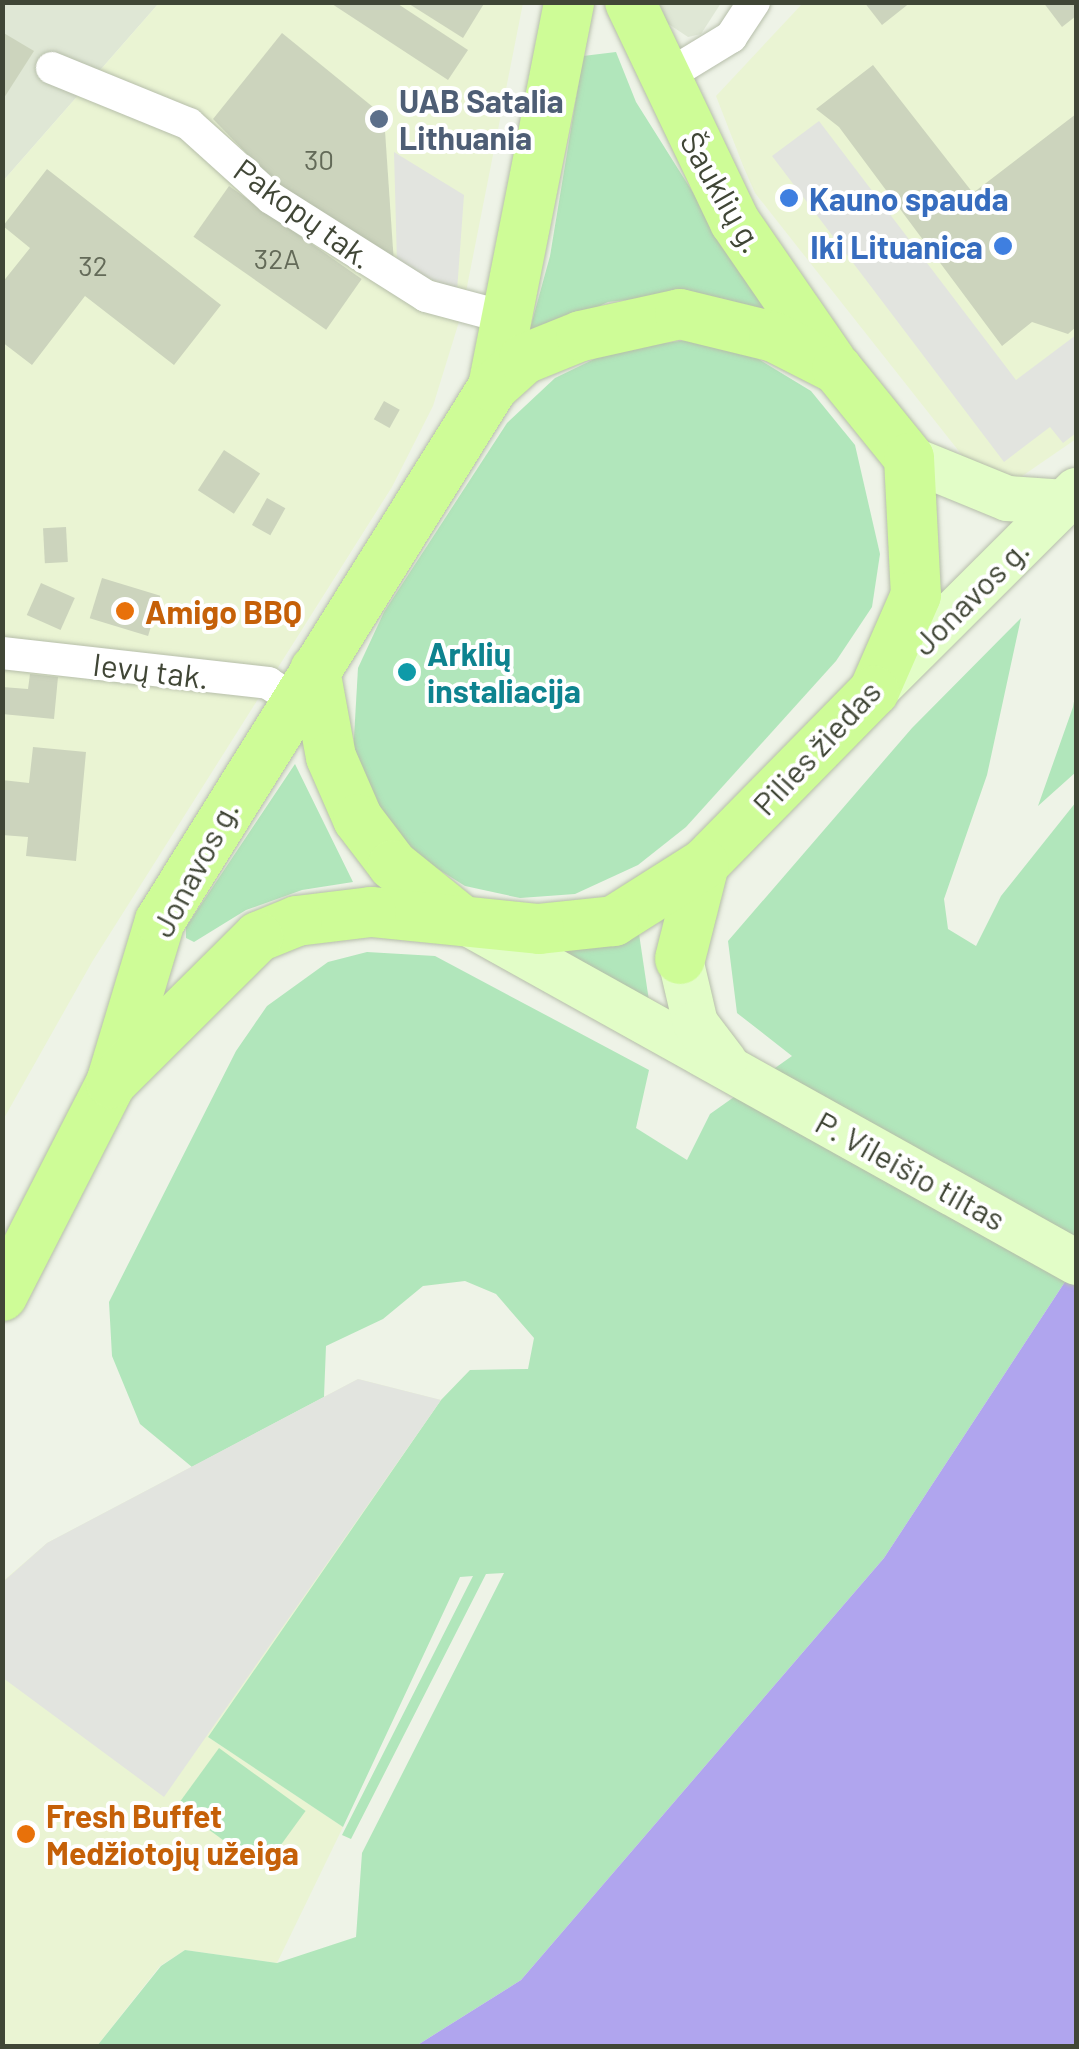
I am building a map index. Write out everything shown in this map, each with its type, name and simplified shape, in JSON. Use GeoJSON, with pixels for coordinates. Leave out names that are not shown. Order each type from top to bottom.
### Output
{"type":"FeatureCollection","features":[{"type":"Feature","properties":{"kind":"main road","name":"Šauklių g."},"geometry":{"type":"LineString","coordinates":[[630,2],[662,79],[735,222],[837,370]]}},
{"type":"Feature","properties":{"kind":"main road"},"geometry":{"type":"LineString","coordinates":[[493,387],[569,6]]}},
{"type":"Feature","properties":{"kind":"main road"},"geometry":{"type":"LineString","coordinates":[[460,919],[392,866],[358,819],[330,757],[305,685],[493,387],[524,359],[567,342],[638,318],[680,314],[774,336],[837,370],[909,458]]}},
{"type":"Feature","properties":{"kind":"main road","name":"Jonavos g."},"geometry":{"type":"LineString","coordinates":[[909,458],[1007,498],[1071,496]]}},
{"type":"Feature","properties":{"kind":"main road","name":"Pilies žiedas"},"geometry":{"type":"LineString","coordinates":[[460,919],[539,929],[614,921],[704,864],[874,691],[916,594],[909,458]]}},
{"type":"Feature","properties":{"kind":"main road","name":"Jonavos g."},"geometry":{"type":"LineString","coordinates":[[874,691],[1071,496]]}},
{"type":"Feature","properties":{"kind":"main road","name":"Jonavos g."},"geometry":{"type":"LineString","coordinates":[[2,1296],[111,1083],[160,921],[305,685]]}},
{"type":"Feature","properties":{"kind":"main road"},"geometry":{"type":"LineString","coordinates":[[704,864],[680,959],[695,1023],[737,1072]]}},
{"type":"Feature","properties":{"kind":"main road","name":"Jonavos g."},"geometry":{"type":"LineString","coordinates":[[111,1083],[258,937],[328,914],[460,919]]}},
{"type":"Feature","properties":{"kind":"main road","name":"P. Vileišio tiltas"},"geometry":{"type":"LineString","coordinates":[[460,919],[1076,1262]]}},
{"type":"Feature","properties":{"kind":"street"},"geometry":{"type":"LineString","coordinates":[[662,79],[732,37],[754,2]]}},
{"type":"Feature","properties":{"kind":"street","name":"Pakopų tak."},"geometry":{"type":"LineString","coordinates":[[52,68],[189,124],[272,198],[426,296],[462,312],[508,318]]}},
{"type":"Feature","properties":{"kind":"street","name":"Ievų tak."},"geometry":{"type":"LineString","coordinates":[[2,653],[305,685]]}},
{"type":"Feature","properties":{"kind":"shaded area"},"geometry":{"type":"Polygon","coordinates":[[[3,3],[159,3],[3,181],[3,3]]]}},
{"type":"Feature","properties":{"kind":"shaded area"},"geometry":{"type":"Polygon","coordinates":[[[159,3],[523,3],[462,312],[433,406],[392,487],[92,962],[3,1120],[3,181],[159,3]]]}},
{"type":"Feature","properties":{"kind":"shaded area"},"geometry":{"type":"Polygon","coordinates":[[[659,3],[721,3],[701,34],[688,37],[667,23],[659,3]]]}},
{"type":"Feature","properties":{"kind":"shaded area"},"geometry":{"type":"Polygon","coordinates":[[[803,3],[1076,3],[1076,439],[1002,490],[984,483],[755,193],[744,168],[716,96],[803,3]]]}},
{"type":"Feature","properties":{"kind":"shaded area"},"geometry":{"type":"Polygon","coordinates":[[[819,121],[1016,380],[1076,335],[1076,433],[1063,443],[1050,427],[1004,462],[772,156],[819,121]]]}},
{"type":"Feature","properties":{"kind":"shaded area"},"geometry":{"type":"Polygon","coordinates":[[[394,152],[464,195],[457,291],[397,264],[394,152]]]}},
{"type":"Feature","properties":{"kind":"shaded area"},"geometry":{"type":"Polygon","coordinates":[[[1076,1265],[1076,2046],[416,2046],[521,1980],[884,1558],[1076,1265]]]}},
{"type":"Feature","properties":{"kind":"shaded area"},"geometry":{"type":"Polygon","coordinates":[[[358,1379],[441,1400],[208,1737],[343,1827],[277,1963],[185,1950],[160,1966],[97,2046],[3,2046],[2,1582],[47,1543],[358,1379]]]}},
{"type":"Feature","properties":{"kind":"shaded area"},"geometry":{"type":"Polygon","coordinates":[[[358,1379],[441,1400],[164,1797],[3,1678],[3,1582],[47,1543],[358,1379]]]}},
{"type":"Feature","properties":{"kind":"green space"},"geometry":{"type":"Polygon","coordinates":[[[616,52],[636,102],[692,191],[788,319],[720,298],[672,295],[608,302],[527,340],[550,256],[583,56],[616,52]]]}},
{"type":"Feature","properties":{"kind":"green space"},"geometry":{"type":"Polygon","coordinates":[[[687,340],[755,357],[811,391],[855,445],[880,554],[872,607],[836,661],[686,827],[638,865],[575,894],[520,898],[465,886],[414,854],[373,810],[353,755],[358,668],[384,612],[507,423],[555,378],[613,350],[687,340]]]}},
{"type":"Feature","properties":{"kind":"green space"},"geometry":{"type":"Polygon","coordinates":[[[1021,618],[987,775],[944,899],[948,929],[976,946],[1001,896],[1076,802],[1076,1265],[884,1558],[521,1980],[416,2046],[97,2046],[161,1966],[185,1950],[277,1963],[356,1937],[362,1853],[504,1573],[486,1574],[351,1839],[342,1835],[473,1576],[460,1577],[343,1827],[208,1737],[441,1400],[470,1370],[528,1369],[534,1338],[496,1294],[465,1281],[423,1286],[383,1319],[326,1346],[324,1397],[192,1467],[140,1424],[112,1356],[109,1302],[236,1051],[267,1006],[328,962],[367,952],[435,956],[649,1070],[636,1128],[687,1160],[710,1114],[792,1056],[737,1013],[728,941],[912,728],[1021,618]]]}},
{"type":"Feature","properties":{"kind":"green space"},"geometry":{"type":"Polygon","coordinates":[[[1076,690],[1076,772],[1038,806],[1073,707],[1076,690]]]}},
{"type":"Feature","properties":{"kind":"green space"},"geometry":{"type":"Polygon","coordinates":[[[295,764],[353,882],[302,890],[246,910],[194,942],[186,938],[186,927],[295,764]]]}},
{"type":"Feature","properties":{"kind":"green space"},"geometry":{"type":"Polygon","coordinates":[[[638,927],[649,1001],[551,949],[638,927]]]}},
{"type":"Feature","properties":{"kind":"green space"},"geometry":{"type":"Polygon","coordinates":[[[219,1748],[306,1811],[263,1869],[177,1806],[219,1748]]]}},
{"type":"Feature","properties":{"kind":"building"},"geometry":{"type":"Polygon","coordinates":[[[329,2],[395,2],[468,50],[448,80],[329,2]]]}},
{"type":"Feature","properties":{"kind":"building"},"geometry":{"type":"Polygon","coordinates":[[[406,2],[485,2],[463,38],[406,2]]]}},
{"type":"Feature","properties":{"kind":"building"},"geometry":{"type":"Polygon","coordinates":[[[864,2],[911,2],[882,25],[864,2]]]}},
{"type":"Feature","properties":{"kind":"building"},"geometry":{"type":"Polygon","coordinates":[[[1043,2],[1076,2],[1076,16],[1062,27],[1043,2]]]}},
{"type":"Feature","properties":{"kind":"building"},"geometry":{"type":"Polygon","coordinates":[[[2,32],[34,51],[2,101],[2,32]]]}},
{"type":"Feature","properties":{"kind":"building"},"geometry":{"type":"Polygon","coordinates":[[[282,33],[384,116],[394,264],[290,198],[213,119],[282,33]]]}},
{"type":"Feature","properties":{"kind":"building","name":"Iki Lituanica"},"geometry":{"type":"Polygon","coordinates":[[[873,65],[973,193],[1076,114],[1076,327],[1068,334],[1032,322],[1002,346],[839,127],[816,109],[873,65]]]}},
{"type":"Feature","properties":{"kind":"building"},"geometry":{"type":"Polygon","coordinates":[[[47,169],[221,305],[174,365],[85,296],[32,365],[2,342],[2,283],[30,248],[3,226],[47,169]]]}},
{"type":"Feature","properties":{"kind":"building"},"geometry":{"type":"Polygon","coordinates":[[[229,186],[362,279],[326,330],[193,237],[229,186]]]}},
{"type":"Feature","properties":{"kind":"building","name":"Kauno spauda"},"geometry":{"type":"Polygon","coordinates":[[[791,186],[802,201],[788,211],[777,196],[791,186]]]}},
{"type":"Feature","properties":{"kind":"building"},"geometry":{"type":"Polygon","coordinates":[[[384,401],[400,410],[390,428],[374,419],[384,401]]]}},
{"type":"Feature","properties":{"kind":"building"},"geometry":{"type":"Polygon","coordinates":[[[224,450],[260,473],[234,514],[198,490],[224,450]]]}},
{"type":"Feature","properties":{"kind":"building"},"geometry":{"type":"Polygon","coordinates":[[[267,498],[285,508],[270,535],[252,525],[267,498]]]}},
{"type":"Feature","properties":{"kind":"building"},"geometry":{"type":"Polygon","coordinates":[[[66,527],[68,562],[45,563],[43,528],[66,527]]]}},
{"type":"Feature","properties":{"kind":"building"},"geometry":{"type":"Polygon","coordinates":[[[102,578],[160,596],[148,636],[90,618],[102,578]]]}},
{"type":"Feature","properties":{"kind":"building"},"geometry":{"type":"Polygon","coordinates":[[[41,583],[75,598],[61,630],[27,615],[41,583]]]}},
{"type":"Feature","properties":{"kind":"building"},"geometry":{"type":"Polygon","coordinates":[[[30,674],[58,677],[54,719],[2,714],[2,687],[28,689],[30,674]]]}},
{"type":"Feature","properties":{"kind":"building"},"geometry":{"type":"Polygon","coordinates":[[[33,747],[86,752],[76,861],[26,856],[28,837],[2,835],[2,780],[29,783],[33,747]]]}},
{"type":"Feature","properties":{"kind":"place","name":"UAB Satalia Lithuania"},"geometry":{"type":"Point","coordinates":[379,119]}},
{"type":"Feature","properties":{"kind":"place","name":"Kauno spauda"},"geometry":{"type":"Point","coordinates":[789,198]}},
{"type":"Feature","properties":{"kind":"place","name":"Iki Lituanica"},"geometry":{"type":"Point","coordinates":[1003,246]}},
{"type":"Feature","properties":{"kind":"place","name":"Amigo BBQ"},"geometry":{"type":"Point","coordinates":[125,611]}},
{"type":"Feature","properties":{"kind":"place","name":"Arklių instaliacija"},"geometry":{"type":"Point","coordinates":[407,672]}},
{"type":"Feature","properties":{"kind":"place","name":"Fresh Buffet Medžiotojų užeiga"},"geometry":{"type":"Point","coordinates":[26,1834]}}]}
